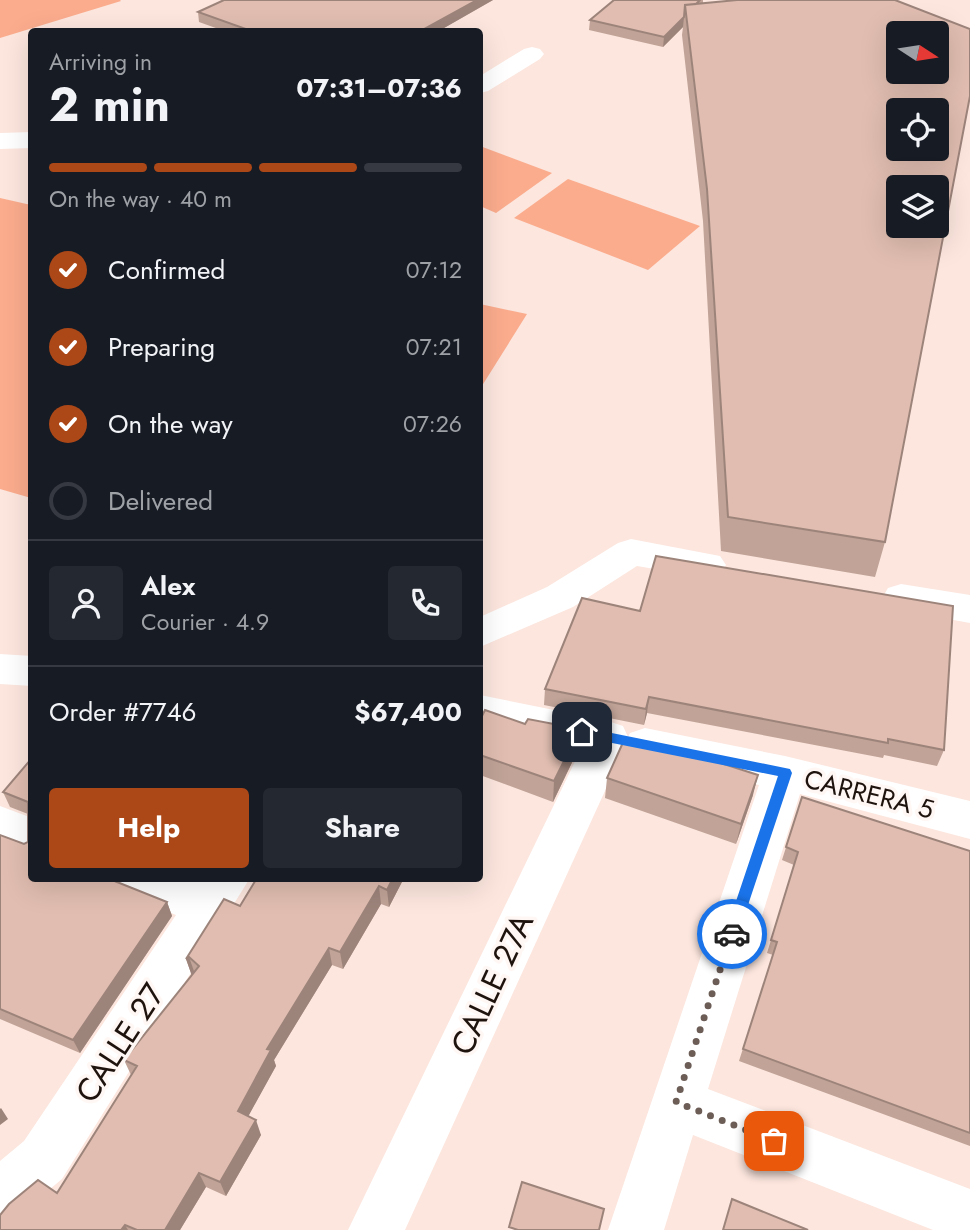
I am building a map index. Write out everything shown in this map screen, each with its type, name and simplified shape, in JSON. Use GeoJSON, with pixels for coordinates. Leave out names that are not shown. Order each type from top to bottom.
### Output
{"type":"FeatureCollection","features":[{"type":"Feature","properties":{"kind":"street"},"geometry":{"type":"LineString","coordinates":[[483,84],[532,54]]}},
{"type":"Feature","properties":{"kind":"street"},"geometry":{"type":"LineString","coordinates":[[0,141],[28,140]]}},
{"type":"Feature","properties":{"kind":"street"},"geometry":{"type":"LineString","coordinates":[[483,633],[560,597],[631,552],[740,570]]}},
{"type":"Feature","properties":{"kind":"street"},"geometry":{"type":"LineString","coordinates":[[862,591],[957,607]]}},
{"type":"Feature","properties":{"kind":"street"},"geometry":{"type":"LineString","coordinates":[[0,669],[28,671]]}},
{"type":"Feature","properties":{"kind":"street","name":"CARRERA 5"},"geometry":{"type":"LineString","coordinates":[[483,712],[785,773],[970,820]]}},
{"type":"Feature","properties":{"kind":"street","name":"CALLE 27A"},"geometry":{"type":"LineString","coordinates":[[376,1230],[608,738]]}},
{"type":"Feature","properties":{"kind":"street"},"geometry":{"type":"LineString","coordinates":[[636,1230],[785,773]]}},
{"type":"Feature","properties":{"kind":"street"},"geometry":{"type":"LineString","coordinates":[[0,825],[28,836]]}},
{"type":"Feature","properties":{"kind":"street"},"geometry":{"type":"LineString","coordinates":[[157,882],[218,893]]}},
{"type":"Feature","properties":{"kind":"street","name":"CALLE 27"},"geometry":{"type":"LineString","coordinates":[[0,1196],[43,1160],[218,893]]}},
{"type":"Feature","properties":{"kind":"street"},"geometry":{"type":"LineString","coordinates":[[676,1102],[970,1217]]}},
{"type":"Feature","properties":{"kind":"shaded area"},"geometry":{"type":"Polygon","coordinates":[[[0,0],[121,1],[28,28],[0,38],[0,0]]]}},
{"type":"Feature","properties":{"kind":"shaded area"},"geometry":{"type":"Polygon","coordinates":[[[483,147],[552,173],[496,213],[483,207],[483,147]]]}},
{"type":"Feature","properties":{"kind":"shaded area"},"geometry":{"type":"Polygon","coordinates":[[[568,179],[700,226],[648,270],[514,218],[568,179]]]}},
{"type":"Feature","properties":{"kind":"shaded area"},"geometry":{"type":"Polygon","coordinates":[[[0,198],[28,204],[28,497],[0,489],[0,198]]]}},
{"type":"Feature","properties":{"kind":"shaded area"},"geometry":{"type":"Polygon","coordinates":[[[483,305],[527,314],[483,384],[483,305]]]}},
{"type":"Feature","properties":{"kind":"building"},"geometry":{"type":"Polygon","coordinates":[[[224,0],[477,0],[426,28],[243,28],[198,12],[224,0]]]}},
{"type":"Feature","properties":{"kind":"building"},"geometry":{"type":"Polygon","coordinates":[[[614,0],[700,0],[696,4],[685,5],[684,17],[664,37],[590,20],[614,0]]]}},
{"type":"Feature","properties":{"kind":"building"},"geometry":{"type":"Polygon","coordinates":[[[737,0],[895,0],[970,29],[970,96],[949,206],[949,175],[886,175],[886,238],[943,238],[885,542],[728,517],[707,189],[685,5],[737,0]]]}},
{"type":"Feature","properties":{"kind":"building"},"geometry":{"type":"Polygon","coordinates":[[[656,556],[953,606],[944,750],[888,739],[888,743],[649,697],[646,709],[545,689],[582,598],[640,611],[656,556]]]}},
{"type":"Feature","properties":{"kind":"building"},"geometry":{"type":"Polygon","coordinates":[[[485,710],[525,724],[528,719],[580,729],[554,781],[483,756],[485,710]]]}},
{"type":"Feature","properties":{"kind":"building"},"geometry":{"type":"Polygon","coordinates":[[[625,738],[677,749],[758,775],[741,824],[607,778],[625,738]]]}},
{"type":"Feature","properties":{"kind":"building"},"geometry":{"type":"Polygon","coordinates":[[[28,763],[28,802],[3,792],[28,763]]]}},
{"type":"Feature","properties":{"kind":"building"},"geometry":{"type":"Polygon","coordinates":[[[802,797],[970,851],[970,1133],[743,1049],[777,942],[771,940],[798,852],[786,847],[802,797]]]}},
{"type":"Feature","properties":{"kind":"building"},"geometry":{"type":"Polygon","coordinates":[[[0,835],[24,844],[28,842],[28,882],[117,882],[167,902],[73,1040],[0,1009],[0,835]]]}},
{"type":"Feature","properties":{"kind":"building"},"geometry":{"type":"Polygon","coordinates":[[[255,882],[391,882],[387,890],[379,886],[340,952],[329,948],[267,1049],[271,1050],[238,1111],[256,1120],[220,1182],[199,1173],[165,1230],[137,1230],[125,1225],[121,1230],[0,1230],[0,1215],[38,1180],[57,1193],[137,1066],[124,1060],[199,966],[189,957],[186,959],[224,899],[240,906],[255,882]]]}},
{"type":"Feature","properties":{"kind":"building"},"geometry":{"type":"Polygon","coordinates":[[[522,1182],[604,1209],[599,1230],[518,1230],[509,1227],[522,1182]]]}},
{"type":"Feature","properties":{"kind":"building"},"geometry":{"type":"Polygon","coordinates":[[[732,1199],[808,1230],[723,1230],[732,1199]]]}},
{"type":"Feature","properties":{"kind":"way so far"},"geometry":{"type":"LineString","coordinates":[[732,934],[676,1102],[774,1141]]}},
{"type":"Feature","properties":{"kind":"route"},"geometry":{"type":"LineString","coordinates":[[582,732],[785,773],[732,934]]}}]}
